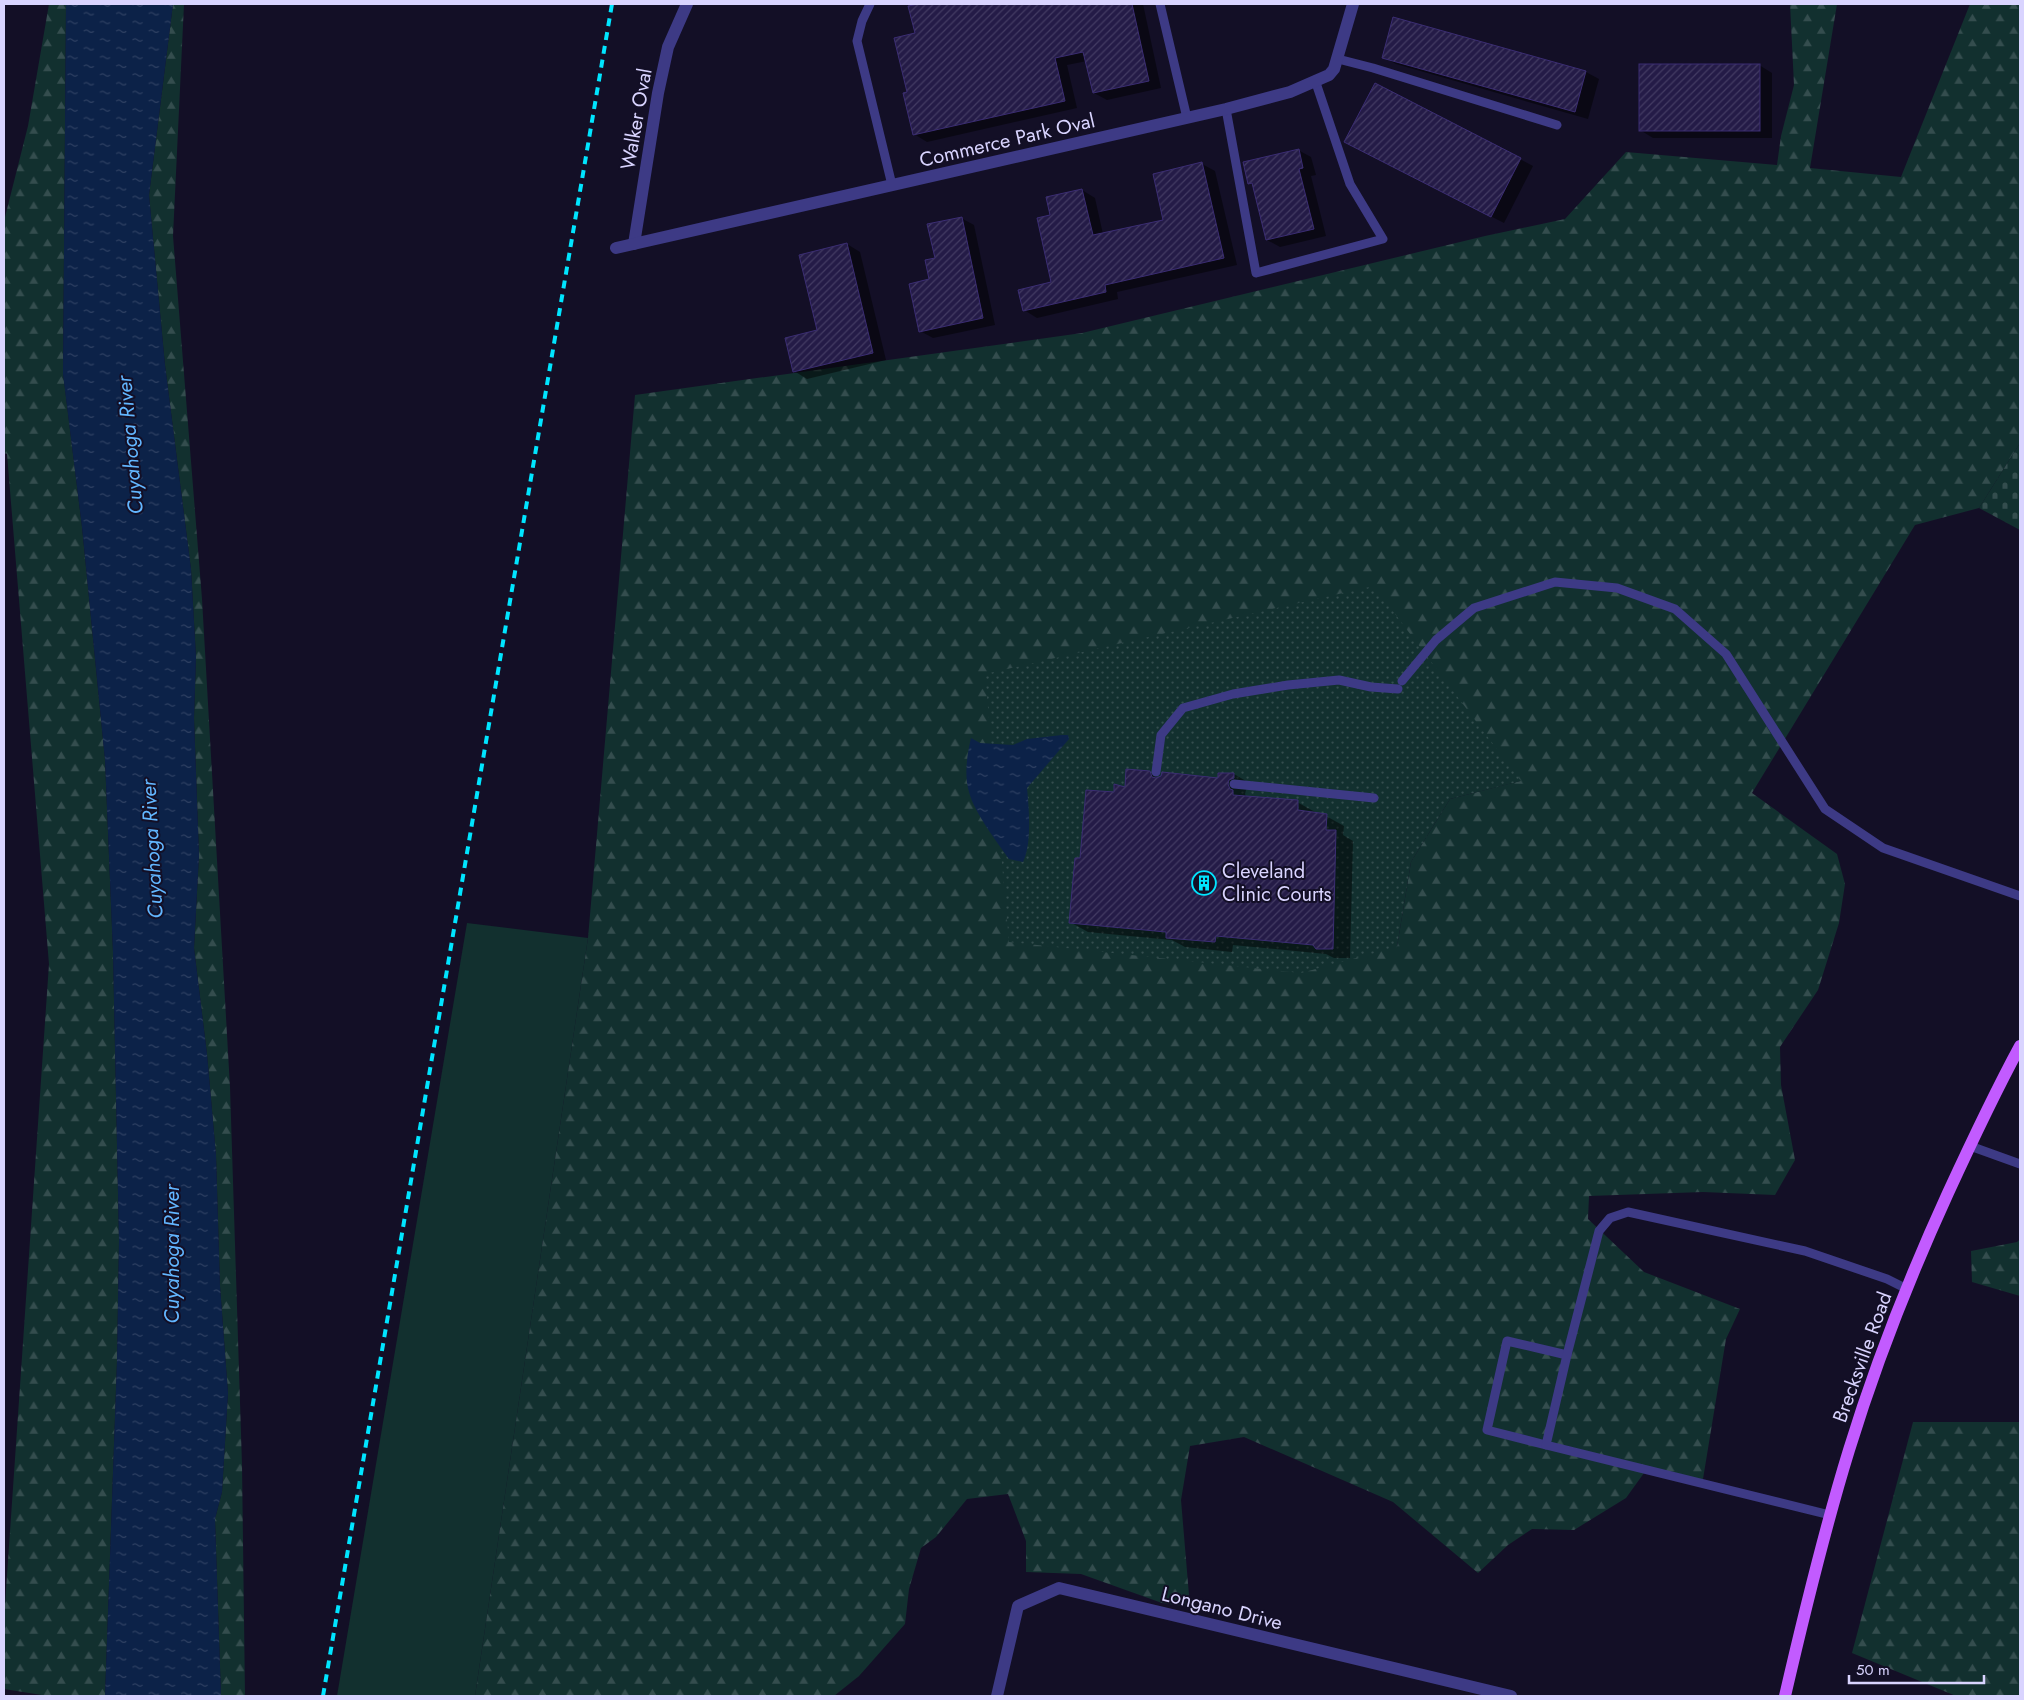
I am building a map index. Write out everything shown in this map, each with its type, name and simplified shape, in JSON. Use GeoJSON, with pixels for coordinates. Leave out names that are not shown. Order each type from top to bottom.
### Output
{"type":"FeatureCollection","features":[{"type":"Feature","properties":{"kind":"main road","name":"Brecksville Road"},"geometry":{"type":"LineString","coordinates":[[1786,1696],[1830,1515],[1849,1449],[1876,1368],[1907,1289],[1970,1146],[2018,1054]]}},
{"type":"Feature","properties":{"kind":"street","name":"Walker Oval"},"geometry":{"type":"LineString","coordinates":[[634,244],[658,93],[668,47],[687,4]]}},
{"type":"Feature","properties":{"kind":"street","name":"Commerce Park Oval"},"geometry":{"type":"LineString","coordinates":[[616,248],[1188,118],[1290,92],[1329,75],[1334,70],[1353,4]]}},
{"type":"Feature","properties":{"kind":"street","name":"Longano Drive"},"geometry":{"type":"LineString","coordinates":[[997,1696],[1018,1606],[1059,1588],[1510,1696]]}},
{"type":"Feature","properties":{"kind":"lane"},"geometry":{"type":"LineString","coordinates":[[870,4],[862,21],[857,41],[892,185]]}},
{"type":"Feature","properties":{"kind":"lane"},"geometry":{"type":"LineString","coordinates":[[1160,4],[1188,118]]}},
{"type":"Feature","properties":{"kind":"lane"},"geometry":{"type":"LineString","coordinates":[[1338,60],[1380,70],[1557,125]]}},
{"type":"Feature","properties":{"kind":"lane"},"geometry":{"type":"LineString","coordinates":[[1226,109],[1256,273],[1383,239],[1350,184],[1315,80]]}},
{"type":"Feature","properties":{"kind":"lane"},"geometry":{"type":"LineString","coordinates":[[1156,772],[1161,735],[1183,708],[1233,694],[1314,682],[1339,680],[1371,687],[1400,685],[1436,640],[1474,608],[1555,582],[1618,588],[1675,610],[1726,654],[1825,809],[1884,848],[2020,896]]}},
{"type":"Feature","properties":{"kind":"lane"},"geometry":{"type":"LineString","coordinates":[[1234,784],[1374,798]]}},
{"type":"Feature","properties":{"kind":"lane"},"geometry":{"type":"LineString","coordinates":[[1970,1146],[2020,1164]]}},
{"type":"Feature","properties":{"kind":"lane"},"geometry":{"type":"LineString","coordinates":[[1546,1445],[1599,1231],[1610,1218],[1628,1212],[1805,1252],[1887,1279],[1907,1289]]}},
{"type":"Feature","properties":{"kind":"lane"},"geometry":{"type":"LineString","coordinates":[[1567,1355],[1507,1341],[1486,1430],[1830,1515]]}},
{"type":"Feature","properties":{"kind":"green space"},"geometry":{"type":"Polygon","coordinates":[[[49,4],[66,4],[63,373],[82,527],[105,760],[113,952],[119,1241],[117,1361],[105,1696],[48,1696],[4,1689],[4,1619],[49,964],[7,454],[4,453],[4,221],[28,126],[49,4]]]}},
{"type":"Feature","properties":{"kind":"green space"},"geometry":{"type":"Polygon","coordinates":[[[173,4],[184,4],[173,236],[202,599],[230,1087],[242,1465],[245,1696],[221,1696],[215,1519],[222,1492],[228,1393],[220,1286],[216,1155],[207,1054],[194,948],[199,855],[194,718],[196,657],[191,569],[165,365],[149,195],[173,4]]]}},
{"type":"Feature","properties":{"kind":"green space"},"geometry":{"type":"Polygon","coordinates":[[[1790,4],[1837,4],[1810,168],[1901,177],[1970,4],[2020,4],[2020,443],[1979,508],[1915,525],[1752,793],[1837,854],[1845,884],[1839,923],[1818,990],[1780,1047],[1781,1085],[1795,1160],[1775,1195],[1703,1192],[1589,1196],[1588,1219],[1644,1272],[1740,1309],[1726,1339],[1702,1485],[1644,1473],[1626,1498],[1574,1530],[1532,1529],[1508,1545],[1478,1573],[1393,1502],[1244,1437],[1190,1446],[1181,1500],[1190,1607],[1162,1603],[1081,1574],[1026,1572],[1026,1541],[1008,1494],[967,1499],[936,1537],[921,1548],[909,1589],[905,1624],[859,1676],[834,1696],[475,1696],[588,938],[635,395],[1082,333],[1485,236],[1565,219],[1626,152],[1777,165],[1781,136],[1794,85],[1790,4]],[[985,674],[1397,947],[1411,862],[1450,799],[1520,781],[985,674]]]}},
{"type":"Feature","properties":{"kind":"green space"},"geometry":{"type":"Polygon","coordinates":[[[2020,443],[2020,530],[1979,508],[2020,443]]]}},
{"type":"Feature","properties":{"kind":"green space"},"geometry":{"type":"Polygon","coordinates":[[[1374,586],[1521,781],[1450,799],[1411,862],[1397,947],[1301,973],[1009,942],[985,674],[1374,586]]]}},
{"type":"Feature","properties":{"kind":"green space"},"geometry":{"type":"Polygon","coordinates":[[[467,923],[588,938],[475,1696],[337,1696],[467,923]]]}},
{"type":"Feature","properties":{"kind":"green space"},"geometry":{"type":"Polygon","coordinates":[[[2020,1239],[2020,1296],[1972,1282],[1971,1251],[2017,1242],[2020,1239]]]}},
{"type":"Feature","properties":{"kind":"green space"},"geometry":{"type":"Polygon","coordinates":[[[1913,1422],[2020,1422],[2020,1696],[1956,1696],[1852,1653],[1913,1422]]]}},
{"type":"Feature","properties":{"kind":"water","name":"Cuyahoga River"},"geometry":{"type":"Polygon","coordinates":[[[66,4],[173,4],[149,195],[165,365],[191,569],[196,657],[194,718],[199,855],[194,948],[207,1054],[216,1155],[220,1286],[228,1393],[222,1492],[215,1519],[221,1696],[105,1696],[117,1361],[119,1241],[113,952],[105,760],[82,527],[63,374],[66,4]]]}},
{"type":"Feature","properties":{"kind":"water"},"geometry":{"type":"Polygon","coordinates":[[[1068,735],[1069,739],[1027,788],[1029,836],[1023,862],[1009,859],[981,818],[969,792],[967,765],[971,738],[980,743],[1013,745],[1027,739],[1068,735]]]}},
{"type":"Feature","properties":{"kind":"building"},"geometry":{"type":"Polygon","coordinates":[[[919,4],[1132,4],[1149,81],[1093,93],[1083,52],[1055,58],[1065,101],[913,135],[903,93],[907,92],[894,38],[915,33],[908,6],[919,4]]]}},
{"type":"Feature","properties":{"kind":"building"},"geometry":{"type":"Polygon","coordinates":[[[1393,17],[1586,71],[1575,112],[1382,58],[1393,17]]]}},
{"type":"Feature","properties":{"kind":"building"},"geometry":{"type":"Polygon","coordinates":[[[1639,64],[1760,64],[1760,131],[1639,131],[1639,64]]]}},
{"type":"Feature","properties":{"kind":"building"},"geometry":{"type":"Polygon","coordinates":[[[1375,83],[1521,158],[1491,217],[1344,142],[1375,83]]]}},
{"type":"Feature","properties":{"kind":"building"},"geometry":{"type":"Polygon","coordinates":[[[1299,149],[1303,168],[1299,169],[1314,229],[1266,240],[1252,183],[1248,184],[1243,162],[1299,149]]]}},
{"type":"Feature","properties":{"kind":"building"},"geometry":{"type":"Polygon","coordinates":[[[1202,162],[1224,258],[1105,285],[1106,292],[1023,311],[1018,290],[1051,282],[1037,218],[1050,215],[1046,197],[1082,189],[1093,235],[1163,220],[1153,174],[1202,162]]]}},
{"type":"Feature","properties":{"kind":"building"},"geometry":{"type":"Polygon","coordinates":[[[962,217],[983,318],[919,332],[909,284],[929,279],[925,260],[935,258],[927,224],[962,217]]]}},
{"type":"Feature","properties":{"kind":"building"},"geometry":{"type":"Polygon","coordinates":[[[847,243],[873,353],[793,372],[785,338],[817,330],[799,255],[847,243]]]}},
{"type":"Feature","properties":{"kind":"building","name":"Cleveland Clinic Courts"},"geometry":{"type":"Polygon","coordinates":[[[1126,769],[1150,771],[1152,777],[1156,778],[1161,776],[1162,772],[1218,778],[1218,773],[1234,773],[1234,778],[1229,780],[1228,784],[1230,789],[1233,790],[1233,795],[1298,800],[1298,810],[1327,814],[1326,830],[1336,830],[1333,949],[1316,949],[1313,945],[1216,936],[1215,942],[1166,938],[1166,932],[1069,923],[1075,858],[1080,858],[1086,790],[1114,792],[1114,784],[1125,787],[1126,769]]]}},
{"type":"Feature","properties":{"kind":"railway"},"geometry":{"type":"LineString","coordinates":[[323,1696],[612,4]]}},
{"type":"Feature","properties":{"kind":"place","name":"Cleveland Clinic Courts"},"geometry":{"type":"Point","coordinates":[1204,883]}}]}
